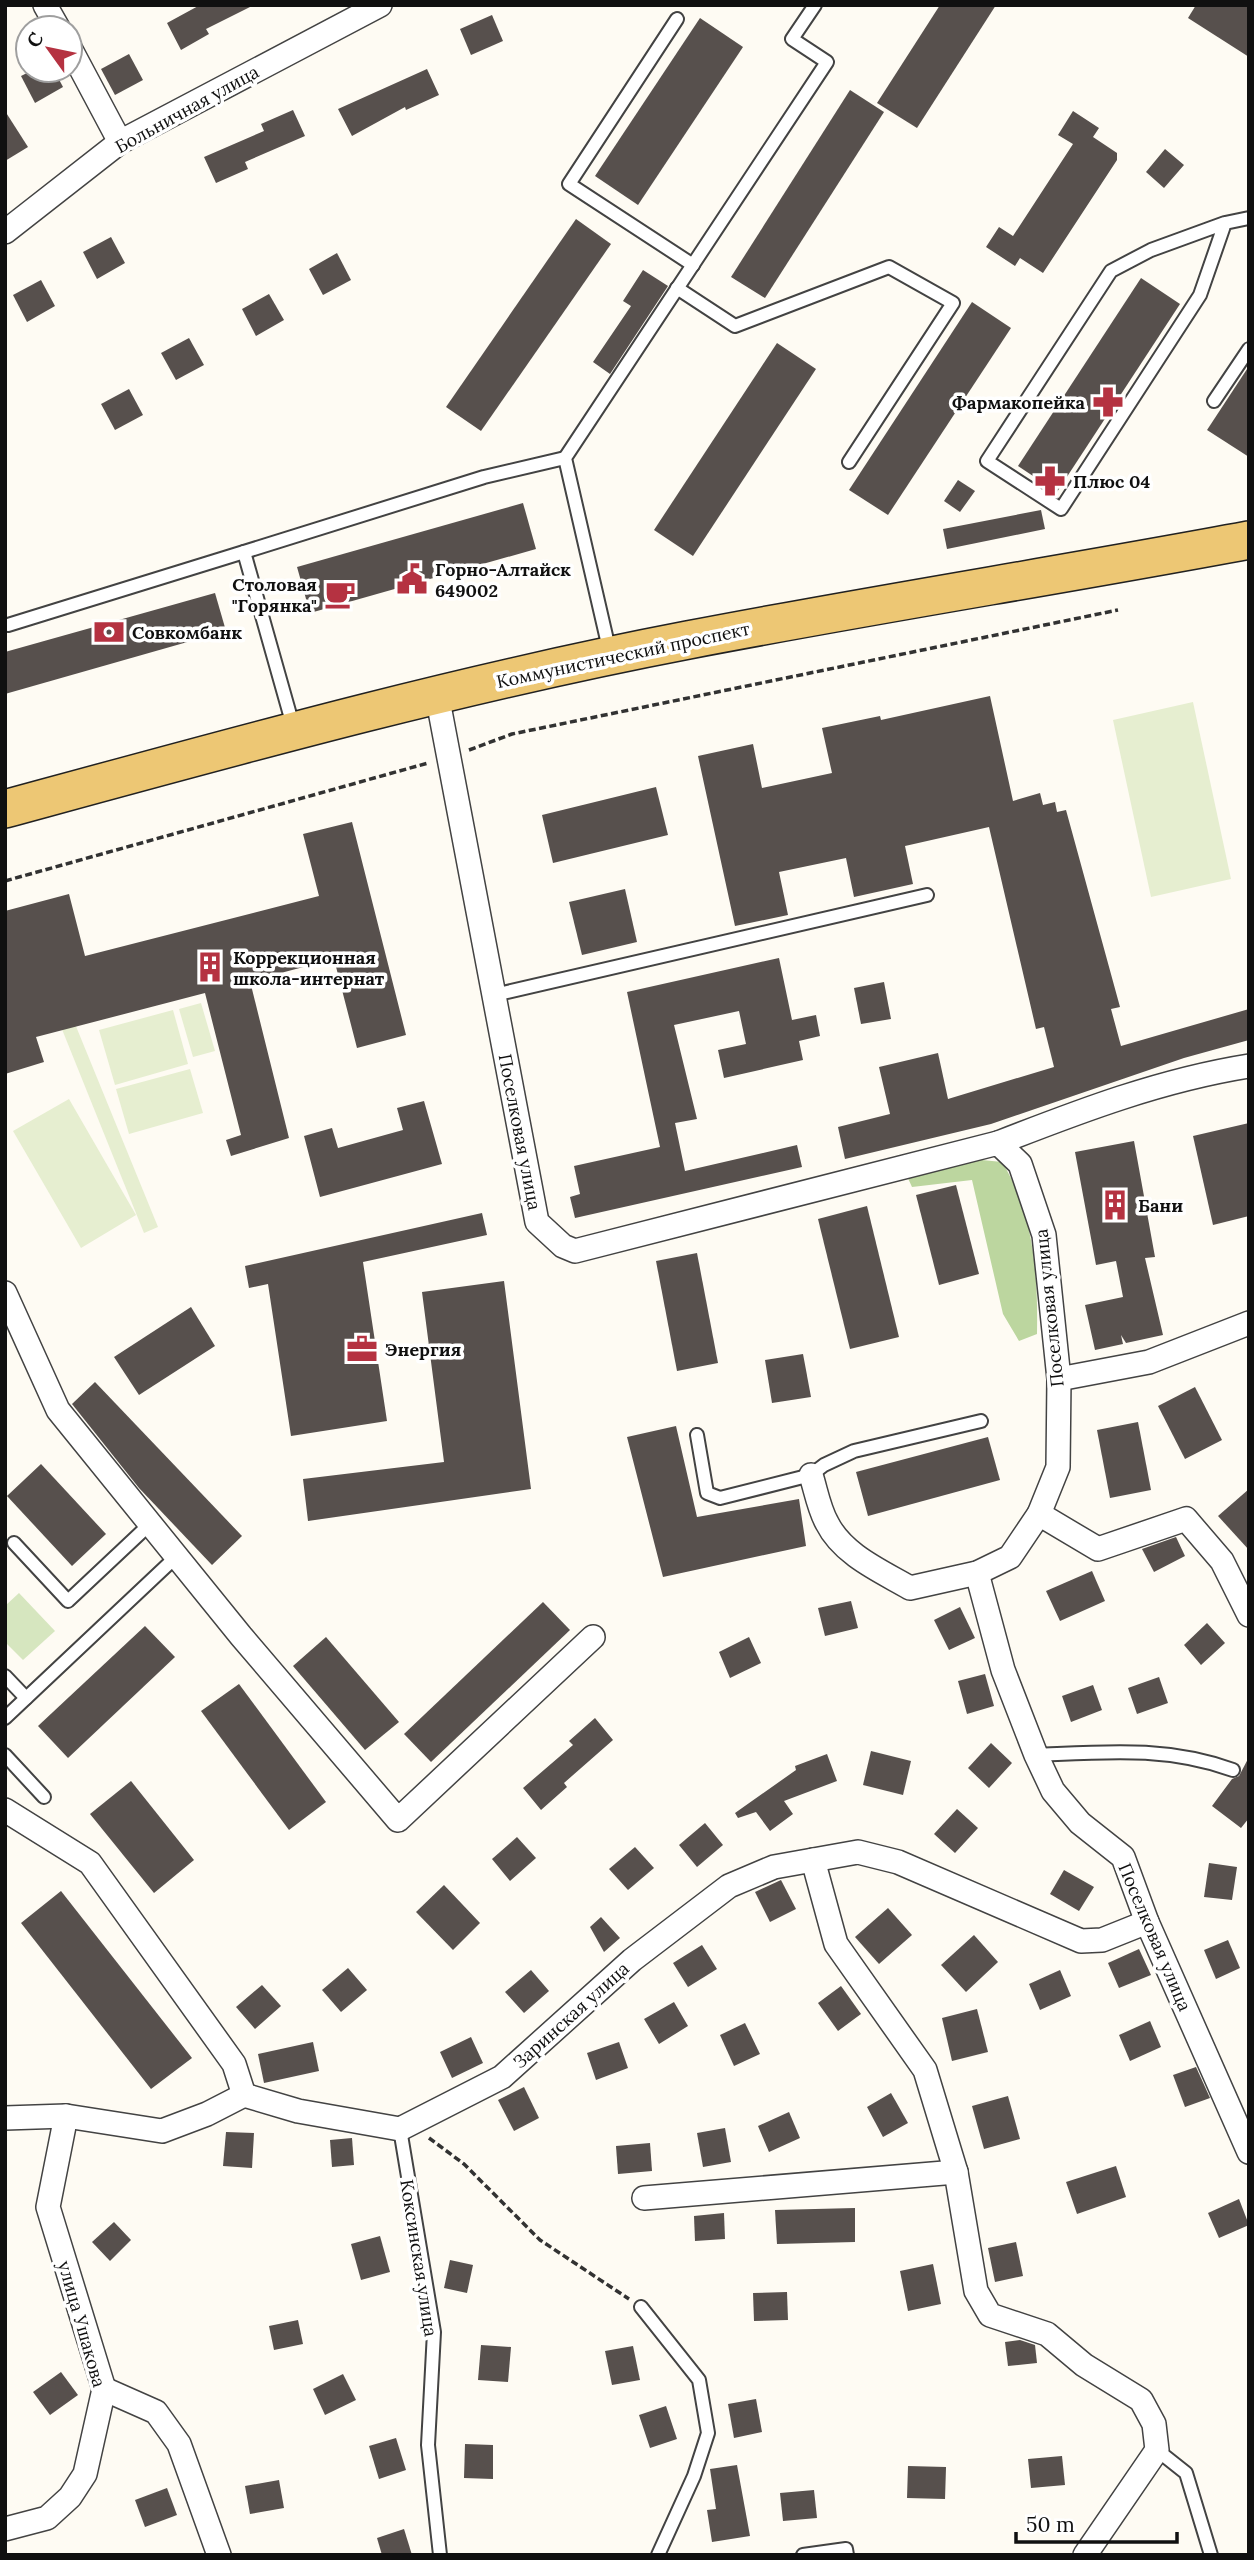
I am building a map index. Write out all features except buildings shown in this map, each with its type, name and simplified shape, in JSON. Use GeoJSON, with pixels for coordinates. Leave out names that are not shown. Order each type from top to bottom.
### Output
{"type":"FeatureCollection","features":[{"type":"Feature","properties":{"kind":"main road","name":"Коммунистический проспект"},"geometry":{"type":"LineString","coordinates":[[5,809],[294,730],[611,657],[1249,540]]}},
{"type":"Feature","properties":{"kind":"street","name":"Больничная улица"},"geometry":{"type":"LineString","coordinates":[[5,232],[120,142],[380,5]]}},
{"type":"Feature","properties":{"kind":"street"},"geometry":{"type":"LineString","coordinates":[[84,74],[120,142]]}},
{"type":"Feature","properties":{"kind":"street","name":"Поселковая улица"},"geometry":{"type":"LineString","coordinates":[[437,695],[537,1222],[563,1246],[575,1251],[998,1143],[1020,1164],[1044,1235],[1059,1379],[1058,1467],[1039,1514],[1010,1557],[977,1573],[1003,1670],[1036,1755],[1054,1791],[1080,1823],[1123,1857],[1147,1922],[1249,2152]]}},
{"type":"Feature","properties":{"kind":"street"},"geometry":{"type":"LineString","coordinates":[[998,1143],[1093,1106],[1190,1075],[1249,1066]]}},
{"type":"Feature","properties":{"kind":"street"},"geometry":{"type":"LineString","coordinates":[[5,1293],[58,1410],[241,1636],[398,1819],[593,1637]]}},
{"type":"Feature","properties":{"kind":"street"},"geometry":{"type":"LineString","coordinates":[[1059,1379],[1149,1363],[1249,1323]]}},
{"type":"Feature","properties":{"kind":"street"},"geometry":{"type":"LineString","coordinates":[[811,1475],[827,1523],[840,1541],[860,1559],[910,1588],[977,1573]]}},
{"type":"Feature","properties":{"kind":"street"},"geometry":{"type":"LineString","coordinates":[[1039,1514],[1098,1549],[1186,1519],[1222,1561],[1249,1615]]}},
{"type":"Feature","properties":{"kind":"street"},"geometry":{"type":"LineString","coordinates":[[5,1810],[90,1863],[234,2064],[244,2095]]}},
{"type":"Feature","properties":{"kind":"street","name":"Заринская улица"},"geometry":{"type":"LineString","coordinates":[[405,2127],[502,2077],[632,1960],[729,1886],[774,1867],[858,1852],[898,1862],[1081,1941],[1102,1940],[1147,1922]]}},
{"type":"Feature","properties":{"kind":"street"},"geometry":{"type":"LineString","coordinates":[[813,1860],[836,1944],[925,2070],[956,2172],[976,2291],[990,2315],[1047,2334],[1084,2365],[1141,2400],[1154,2424],[1157,2450],[1085,2555]]}},
{"type":"Feature","properties":{"kind":"street"},"geometry":{"type":"LineString","coordinates":[[5,2118],[66,2116],[163,2131],[207,2114],[244,2095],[298,2111],[405,2127]]}},
{"type":"Feature","properties":{"kind":"street","name":"улица Ушакова"},"geometry":{"type":"LineString","coordinates":[[5,2529],[47,2518],[70,2497],[85,2474],[104,2389],[48,2207],[66,2116]]}},
{"type":"Feature","properties":{"kind":"street"},"geometry":{"type":"LineString","coordinates":[[644,2198],[956,2172]]}},
{"type":"Feature","properties":{"kind":"street"},"geometry":{"type":"LineString","coordinates":[[104,2389],[156,2412],[179,2444],[219,2555]]}},
{"type":"Feature","properties":{"kind":"lane"},"geometry":{"type":"LineString","coordinates":[[8,625],[484,477],[565,458],[827,62],[792,39],[815,5]]}},
{"type":"Feature","properties":{"kind":"lane"},"geometry":{"type":"LineString","coordinates":[[677,19],[569,184],[693,265]]}},
{"type":"Feature","properties":{"kind":"lane"},"geometry":{"type":"LineString","coordinates":[[1225,223],[1200,295],[1061,509],[987,461],[1111,271],[1151,250],[1225,223],[1249,218]]}},
{"type":"Feature","properties":{"kind":"lane"},"geometry":{"type":"LineString","coordinates":[[677,288],[735,326],[889,267],[953,303],[849,462]]}},
{"type":"Feature","properties":{"kind":"lane"},"geometry":{"type":"LineString","coordinates":[[1214,401],[1249,349]]}},
{"type":"Feature","properties":{"kind":"lane"},"geometry":{"type":"LineString","coordinates":[[565,458],[611,657]]}},
{"type":"Feature","properties":{"kind":"lane"},"geometry":{"type":"LineString","coordinates":[[244,552],[294,730]]}},
{"type":"Feature","properties":{"kind":"lane"},"geometry":{"type":"LineString","coordinates":[[494,995],[927,895]]}},
{"type":"Feature","properties":{"kind":"lane"},"geometry":{"type":"LineString","coordinates":[[697,1435],[707,1493],[720,1498],[811,1475],[824,1465],[854,1451],[981,1421]]}},
{"type":"Feature","properties":{"kind":"lane"},"geometry":{"type":"LineString","coordinates":[[14,1543],[68,1601],[150,1524]]}},
{"type":"Feature","properties":{"kind":"lane"},"geometry":{"type":"LineString","coordinates":[[5,1718],[178,1555]]}},
{"type":"Feature","properties":{"kind":"lane"},"geometry":{"type":"LineString","coordinates":[[5,1676],[26,1698]]}},
{"type":"Feature","properties":{"kind":"lane"},"geometry":{"type":"LineString","coordinates":[[1036,1755],[1145,1751],[1201,1758],[1233,1770]]}},
{"type":"Feature","properties":{"kind":"lane"},"geometry":{"type":"LineString","coordinates":[[5,1755],[44,1797]]}},
{"type":"Feature","properties":{"kind":"lane","name":"Коксинская улица"},"geometry":{"type":"LineString","coordinates":[[405,2127],[434,2332],[428,2445],[440,2555]]}},
{"type":"Feature","properties":{"kind":"lane"},"geometry":{"type":"LineString","coordinates":[[641,2307],[699,2380],[708,2432],[694,2476],[658,2555]]}},
{"type":"Feature","properties":{"kind":"lane"},"geometry":{"type":"LineString","coordinates":[[1157,2450],[1186,2473],[1211,2555]]}},
{"type":"Feature","properties":{"kind":"lane"},"geometry":{"type":"LineString","coordinates":[[803,2555],[846,2549],[847,2555]]}},
{"type":"Feature","properties":{"kind":"path"},"geometry":{"type":"LineString","coordinates":[[5,881],[448,758],[512,734],[1118,610]]}},
{"type":"Feature","properties":{"kind":"path"},"geometry":{"type":"LineString","coordinates":[[405,2127],[464,2164],[540,2240],[641,2307]]}},
{"type":"Feature","properties":{"kind":"green space"},"geometry":{"type":"Polygon","coordinates":[[[1193,702],[1231,879],[1151,897],[1113,720],[1193,702]]]}},
{"type":"Feature","properties":{"kind":"green space"},"geometry":{"type":"Polygon","coordinates":[[[62,992],[158,1227],[144,1233],[49,997],[62,992]]]}},
{"type":"Feature","properties":{"kind":"green space"},"geometry":{"type":"Polygon","coordinates":[[[201,1003],[215,1051],[193,1057],[179,1009],[201,1003]]]}},
{"type":"Feature","properties":{"kind":"green space"},"geometry":{"type":"Polygon","coordinates":[[[173,1010],[188,1064],[115,1085],[99,1030],[173,1010]]]}},
{"type":"Feature","properties":{"kind":"green space"},"geometry":{"type":"Polygon","coordinates":[[[190,1069],[203,1113],[129,1134],[116,1089],[190,1069]]]}},
{"type":"Feature","properties":{"kind":"green space"},"geometry":{"type":"Polygon","coordinates":[[[69,1099],[136,1215],[81,1248],[13,1131],[69,1099]]]}},
{"type":"Feature","properties":{"kind":"green space"},"geometry":{"type":"Polygon","coordinates":[[[962,1158],[1002,1162],[1021,1202],[1035,1267],[1037,1334],[1019,1341],[1003,1314],[972,1180],[912,1187],[906,1174],[962,1158]]]}},
{"type":"Feature","properties":{"kind":"green space"},"geometry":{"type":"Polygon","coordinates":[[[19,1593],[55,1631],[23,1660],[5,1642],[5,1606],[19,1593]]]}},
{"type":"Feature","properties":{"kind":"place","name":"Фармакопейка"},"geometry":{"type":"Point","coordinates":[1108,402]}},
{"type":"Feature","properties":{"kind":"place","name":"Плюс 04"},"geometry":{"type":"Point","coordinates":[1050,481]}},
{"type":"Feature","properties":{"kind":"place","name":"Горно-Алтайск 649002"},"geometry":{"type":"Point","coordinates":[412,579]}},
{"type":"Feature","properties":{"kind":"place","name":"Столовая \"Горянка\""},"geometry":{"type":"Point","coordinates":[340,594]}},
{"type":"Feature","properties":{"kind":"place","name":"Совкомбанк"},"geometry":{"type":"Point","coordinates":[109,632]}},
{"type":"Feature","properties":{"kind":"place","name":"Коррекционная школа-интернат"},"geometry":{"type":"Point","coordinates":[210,967]}},
{"type":"Feature","properties":{"kind":"place","name":"Бани"},"geometry":{"type":"Point","coordinates":[1115,1205]}},
{"type":"Feature","properties":{"kind":"place","name":"Энергия"},"geometry":{"type":"Point","coordinates":[362,1349]}}]}
